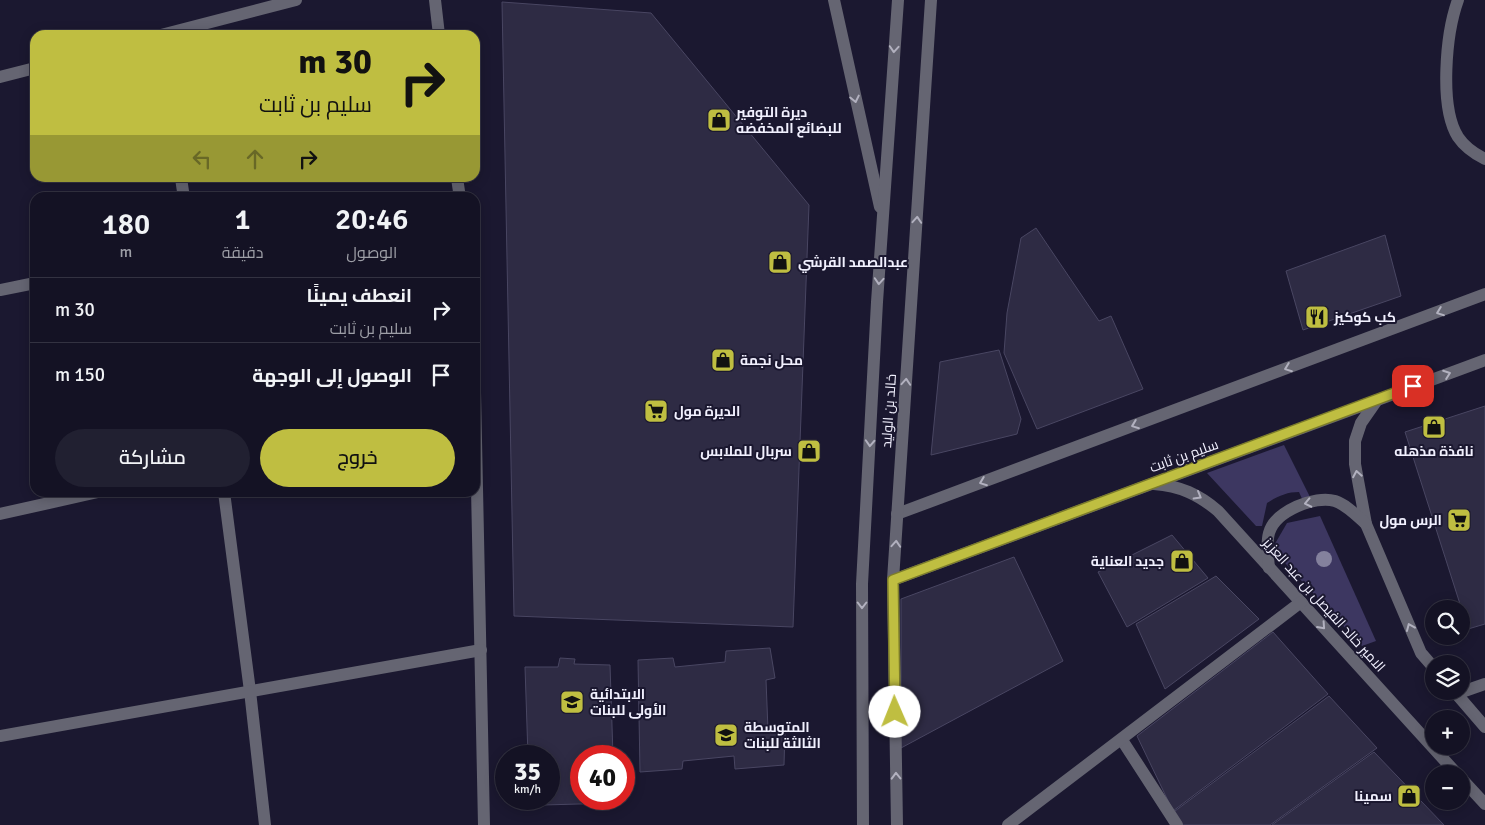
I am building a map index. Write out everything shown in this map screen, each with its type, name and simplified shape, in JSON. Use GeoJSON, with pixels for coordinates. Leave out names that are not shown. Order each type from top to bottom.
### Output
{"type":"FeatureCollection","features":[{"type":"Feature","properties":{"kind":"street"},"geometry":{"type":"LineString","coordinates":[[181,30],[296,0]]}},
{"type":"Feature","properties":{"kind":"street"},"geometry":{"type":"LineString","coordinates":[[435,0],[438,30]]}},
{"type":"Feature","properties":{"kind":"street"},"geometry":{"type":"LineString","coordinates":[[834,0],[883,222]]}},
{"type":"Feature","properties":{"kind":"street","name":"خالد بن الوليد"},"geometry":{"type":"LineString","coordinates":[[863,825],[862,584],[898,0]]}},
{"type":"Feature","properties":{"kind":"street","name":"خالد بن الوليد"},"geometry":{"type":"LineString","coordinates":[[897,825],[893,580],[931,0]]}},
{"type":"Feature","properties":{"kind":"street"},"geometry":{"type":"LineString","coordinates":[[1458,0],[1446,54],[1453,125],[1462,142],[1485,159]]}},
{"type":"Feature","properties":{"kind":"street"},"geometry":{"type":"LineString","coordinates":[[0,77],[30,69]]}},
{"type":"Feature","properties":{"kind":"street"},"geometry":{"type":"LineString","coordinates":[[0,290],[30,284]]}},
{"type":"Feature","properties":{"kind":"street"},"geometry":{"type":"LineString","coordinates":[[897,514],[1485,294]]}},
{"type":"Feature","properties":{"kind":"street","name":"سليم بن ثابت"},"geometry":{"type":"LineString","coordinates":[[893,580],[1485,360]]}},
{"type":"Feature","properties":{"kind":"street"},"geometry":{"type":"LineString","coordinates":[[1377,400],[1361,424],[1355,440],[1355,464],[1366,524],[1421,653],[1425,658]]}},
{"type":"Feature","properties":{"kind":"street","name":"الامير خالد الفيصل بن عبد العزيز"},"geometry":{"type":"LineString","coordinates":[[1152,484],[1180,488],[1204,499],[1270,568],[1449,765]]}},
{"type":"Feature","properties":{"kind":"street"},"geometry":{"type":"LineString","coordinates":[[0,514],[76,497]]}},
{"type":"Feature","properties":{"kind":"street"},"geometry":{"type":"LineString","coordinates":[[225,497],[265,825]]}},
{"type":"Feature","properties":{"kind":"street"},"geometry":{"type":"LineString","coordinates":[[477,497],[484,825]]}},
{"type":"Feature","properties":{"kind":"street"},"geometry":{"type":"LineString","coordinates":[[1270,568],[1267,546],[1269,531],[1282,515],[1299,505],[1320,500],[1335,501],[1349,509],[1366,524]]}},
{"type":"Feature","properties":{"kind":"street"},"geometry":{"type":"LineString","coordinates":[[1008,825],[1301,602]]}},
{"type":"Feature","properties":{"kind":"street"},"geometry":{"type":"LineString","coordinates":[[0,736],[481,650]]}},
{"type":"Feature","properties":{"kind":"street"},"geometry":{"type":"LineString","coordinates":[[1470,688],[1485,684]]}},
{"type":"Feature","properties":{"kind":"street"},"geometry":{"type":"LineString","coordinates":[[1461,700],[1485,727]]}},
{"type":"Feature","properties":{"kind":"street"},"geometry":{"type":"LineString","coordinates":[[1122,740],[1177,825]]}},
{"type":"Feature","properties":{"kind":"street"},"geometry":{"type":"LineString","coordinates":[[1470,788],[1485,804]]}},
{"type":"Feature","properties":{"kind":"shaded area"},"geometry":{"type":"Polygon","coordinates":[[[1284,445],[1311,499],[1303,501],[1299,492],[1275,498],[1267,503],[1262,526],[1256,526],[1207,473],[1284,445]]]}},
{"type":"Feature","properties":{"kind":"shaded area"},"geometry":{"type":"Polygon","coordinates":[[[1320,516],[1376,641],[1362,646],[1272,549],[1287,523],[1320,516]]]}},
{"type":"Feature","properties":{"kind":"building","name":"الديرة مول"},"geometry":{"type":"Polygon","coordinates":[[[502,2],[651,13],[809,205],[793,627],[514,616],[502,2]]]}},
{"type":"Feature","properties":{"kind":"building"},"geometry":{"type":"Polygon","coordinates":[[[1036,228],[1099,321],[1111,316],[1143,389],[1037,429],[1004,353],[1007,313],[1021,238],[1036,228]]]}},
{"type":"Feature","properties":{"kind":"building"},"geometry":{"type":"Polygon","coordinates":[[[1385,235],[1401,296],[1303,330],[1286,271],[1385,235]]]}},
{"type":"Feature","properties":{"kind":"building"},"geometry":{"type":"Polygon","coordinates":[[[999,350],[1021,419],[1017,434],[931,455],[940,362],[999,350]]]}},
{"type":"Feature","properties":{"kind":"building","name":"الرس مول"},"geometry":{"type":"Polygon","coordinates":[[[1485,406],[1485,624],[1470,628],[1470,600],[1459,600],[1405,432],[1485,406]]]}},
{"type":"Feature","properties":{"kind":"building"},"geometry":{"type":"Polygon","coordinates":[[[1172,535],[1208,578],[1127,627],[1098,572],[1172,535]]]}},
{"type":"Feature","properties":{"kind":"building"},"geometry":{"type":"Polygon","coordinates":[[[1014,557],[1063,661],[901,748],[901,599],[1014,557]]]}},
{"type":"Feature","properties":{"kind":"building"},"geometry":{"type":"Polygon","coordinates":[[[1216,576],[1259,619],[1165,689],[1136,624],[1216,576]]]}},
{"type":"Feature","properties":{"kind":"building"},"geometry":{"type":"Polygon","coordinates":[[[1273,632],[1328,694],[1173,811],[1137,736],[1273,632]]]}},
{"type":"Feature","properties":{"kind":"building"},"geometry":{"type":"Polygon","coordinates":[[[770,648],[775,678],[766,680],[768,730],[785,730],[784,765],[735,769],[734,756],[683,761],[682,769],[640,772],[638,660],[673,658],[675,667],[725,662],[726,651],[770,648]]]}},
{"type":"Feature","properties":{"kind":"building"},"geometry":{"type":"Polygon","coordinates":[[[560,658],[575,659],[574,664],[610,665],[613,745],[570,745],[570,804],[560,805],[560,745],[528,745],[525,667],[558,667],[560,658]]]}},
{"type":"Feature","properties":{"kind":"building"},"geometry":{"type":"Polygon","coordinates":[[[1329,696],[1377,748],[1270,825],[1180,825],[1171,814],[1329,696]]]}},
{"type":"Feature","properties":{"kind":"building"},"geometry":{"type":"Polygon","coordinates":[[[1374,752],[1425,805],[1425,810],[1430,810],[1444,825],[1272,825],[1374,752]]]}},
{"type":"Feature","properties":{"kind":"place","name":"ديرة التوفير للبضائع المخفضه"},"geometry":{"type":"Point","coordinates":[719,120]}},
{"type":"Feature","properties":{"kind":"place","name":"عبدالصمد القرشي"},"geometry":{"type":"Point","coordinates":[780,262]}},
{"type":"Feature","properties":{"kind":"place","name":"كب كوكيز"},"geometry":{"type":"Point","coordinates":[1317,317]}},
{"type":"Feature","properties":{"kind":"place","name":"محل نجمة"},"geometry":{"type":"Point","coordinates":[723,360]}},
{"type":"Feature","properties":{"kind":"place","name":"الديرة مول"},"geometry":{"type":"Point","coordinates":[656,411]}},
{"type":"Feature","properties":{"kind":"place","name":"نافذة مذهله"},"geometry":{"type":"Point","coordinates":[1434,427]}},
{"type":"Feature","properties":{"kind":"place","name":"سربال للملابس"},"geometry":{"type":"Point","coordinates":[809,451]}},
{"type":"Feature","properties":{"kind":"place","name":"الرس مول"},"geometry":{"type":"Point","coordinates":[1459,520]}},
{"type":"Feature","properties":{"kind":"place","name":"جديد العناية"},"geometry":{"type":"Point","coordinates":[1182,561]}},
{"type":"Feature","properties":{"kind":"place","name":"الابتدائية الأولى للبنات"},"geometry":{"type":"Point","coordinates":[572,702]}},
{"type":"Feature","properties":{"kind":"place","name":"المتوسطة الثالثة للبنات"},"geometry":{"type":"Point","coordinates":[726,735]}},
{"type":"Feature","properties":{"kind":"place","name":"سمينا"},"geometry":{"type":"Point","coordinates":[1409,796]}},
{"type":"Feature","properties":{"kind":"route"},"geometry":{"type":"LineString","coordinates":[[895,712],[893,580],[1413,386]]}}]}
